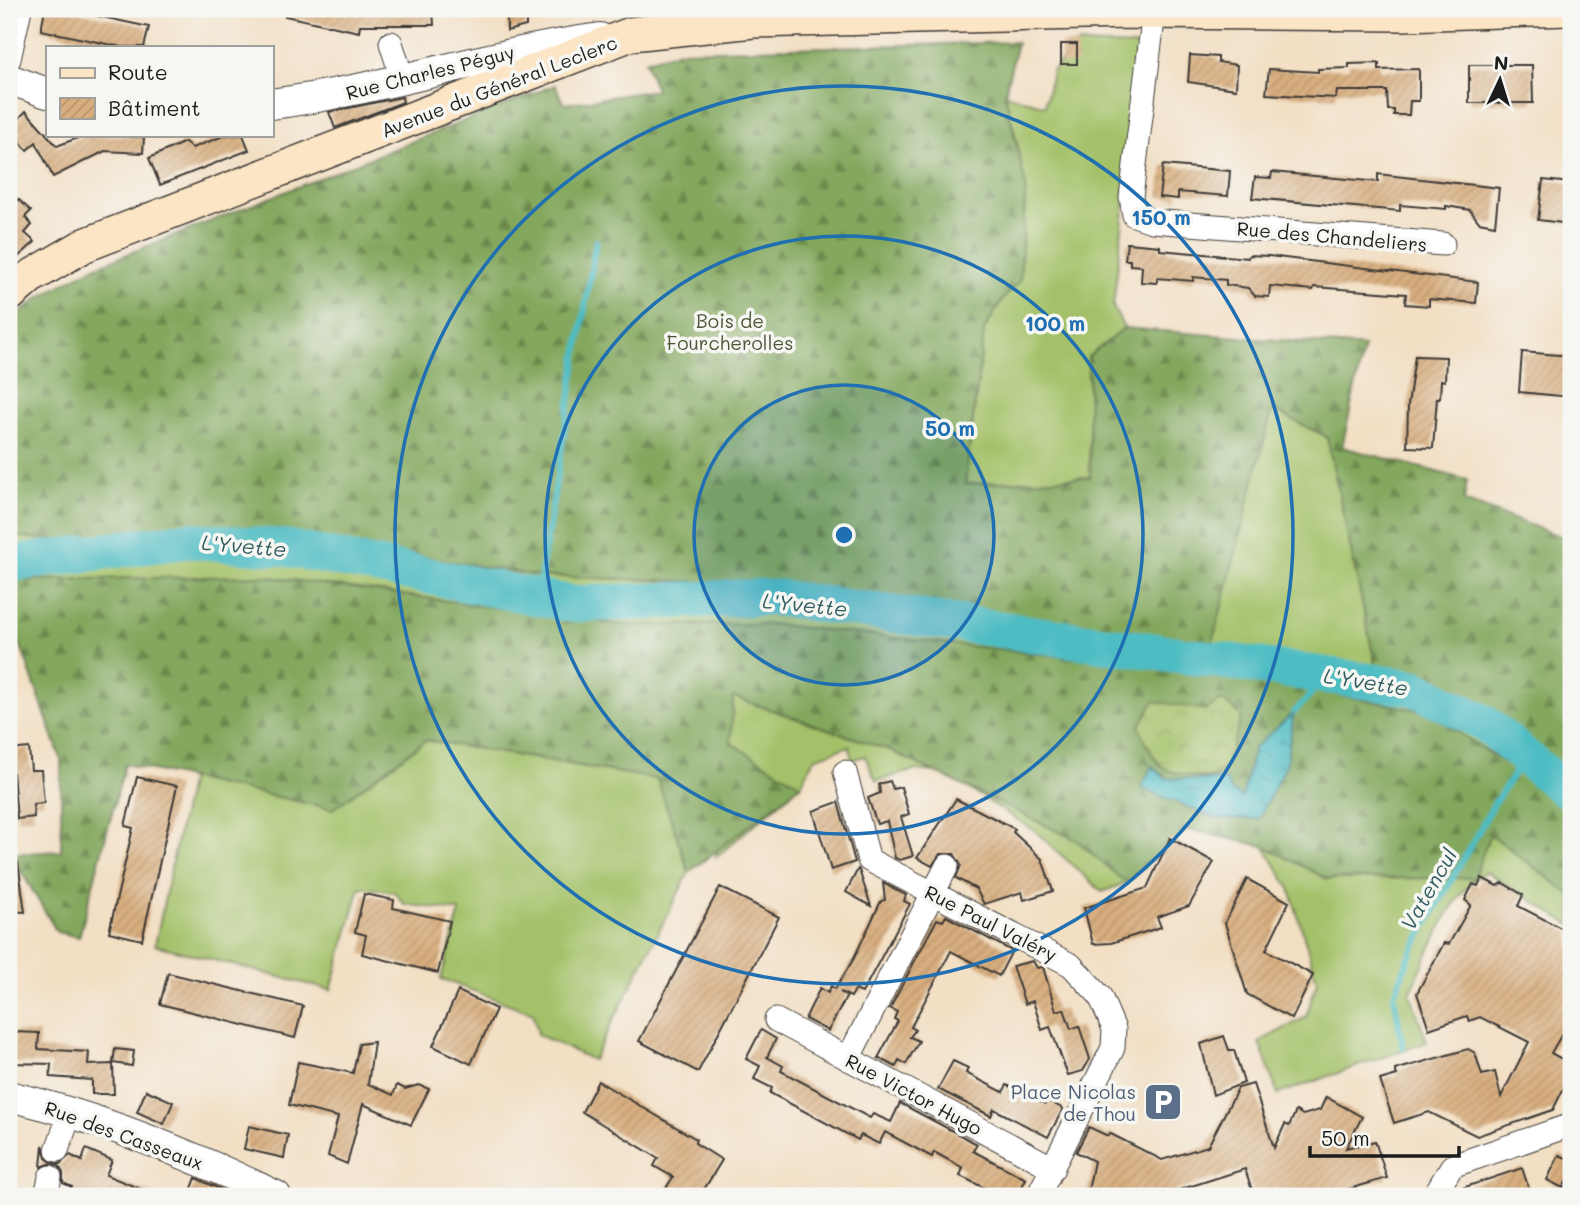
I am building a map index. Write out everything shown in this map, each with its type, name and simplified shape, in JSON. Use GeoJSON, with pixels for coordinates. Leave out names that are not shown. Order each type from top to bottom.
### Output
{"type":"FeatureCollection","features":[{"type":"Feature","properties":{"kind":"main road","name":"Avenue du Général Leclerc"},"geometry":{"type":"LineString","coordinates":[[9,295],[49,264],[85,246],[631,34],[753,21],[1154,12],[1570,9]]}},
{"type":"Feature","properties":{"kind":"street"},"geometry":{"type":"LineString","coordinates":[[9,60],[20,9]]}},
{"type":"Feature","properties":{"kind":"street","name":"Rue des Chandeliers"},"geometry":{"type":"LineString","coordinates":[[1154,12],[1131,197],[1134,215],[1152,221],[1443,244]]}},
{"type":"Feature","properties":{"kind":"street","name":"Rue Charles Péguy"},"geometry":{"type":"LineString","coordinates":[[273,104],[403,81],[533,47],[631,34]]}},
{"type":"Feature","properties":{"kind":"street"},"geometry":{"type":"LineString","coordinates":[[391,43],[403,81]]}},
{"type":"Feature","properties":{"kind":"street"},"geometry":{"type":"LineString","coordinates":[[9,79],[46,93]]}},
{"type":"Feature","properties":{"kind":"street","name":"Rue Paul Valéry"},"geometry":{"type":"LineString","coordinates":[[845,772],[869,860],[1053,954],[1080,972],[1100,996],[1114,1029],[1113,1048],[1038,1196]]}},
{"type":"Feature","properties":{"kind":"street"},"geometry":{"type":"LineString","coordinates":[[848,1059],[947,866]]}},
{"type":"Feature","properties":{"kind":"street","name":"Rue Victor Hugo"},"geometry":{"type":"LineString","coordinates":[[776,1020],[1053,1168]]}},
{"type":"Feature","properties":{"kind":"street","name":"Rue des Casseaux"},"geometry":{"type":"LineString","coordinates":[[9,1096],[71,1111],[143,1138],[276,1196]]}},
{"type":"Feature","properties":{"kind":"street"},"geometry":{"type":"LineString","coordinates":[[57,1150],[71,1111]]}},
{"type":"Feature","properties":{"kind":"street"},"geometry":{"type":"LineString","coordinates":[[1434,1196],[1452,1166],[1566,1126]]}},
{"type":"Feature","properties":{"kind":"green space","name":"Bois de Fourcherolles"},"geometry":{"type":"Polygon","coordinates":[[[1017,42],[1005,94],[1026,186],[1020,281],[1003,299],[984,330],[965,484],[1090,477],[1088,357],[1124,328],[1364,347],[1342,447],[1467,480],[1464,501],[1571,540],[1571,777],[1503,722],[1465,697],[1420,676],[1377,673],[1327,437],[1272,409],[1210,653],[953,613],[714,582],[538,576],[346,544],[183,525],[66,541],[9,536],[9,322],[40,297],[90,269],[555,85],[564,104],[656,90],[645,61],[680,51],[1017,42]]]}},
{"type":"Feature","properties":{"kind":"green space"},"geometry":{"type":"Polygon","coordinates":[[[1077,44],[1143,46],[1113,307],[1124,328],[1088,357],[1090,477],[965,484],[984,330],[1003,299],[1020,281],[1018,146],[1005,94],[1045,106],[1052,71],[1077,44]]]}},
{"type":"Feature","properties":{"kind":"green space"},"geometry":{"type":"Polygon","coordinates":[[[1272,409],[1327,437],[1377,672],[1420,676],[1465,696],[1502,720],[1571,777],[1571,925],[1486,872],[1461,893],[1441,926],[1410,993],[1427,1042],[1278,1094],[1259,1042],[1306,1017],[1317,981],[1290,889],[1264,846],[1188,829],[1126,883],[1102,892],[1035,831],[944,773],[915,770],[876,781],[865,756],[852,760],[849,746],[814,758],[801,785],[716,857],[732,697],[164,620],[124,766],[13,624],[9,624],[9,536],[66,541],[183,525],[346,544],[538,576],[714,582],[953,613],[1209,653],[1272,409]]]}},
{"type":"Feature","properties":{"kind":"green space"},"geometry":{"type":"Polygon","coordinates":[[[9,576],[29,580],[263,576],[626,625],[771,624],[1241,676],[1428,712],[1514,769],[1571,787],[1571,895],[1490,834],[1474,878],[1327,879],[1264,846],[1188,829],[1126,883],[1076,840],[889,750],[733,697],[731,743],[801,785],[689,872],[657,779],[426,740],[333,809],[125,764],[79,937],[57,932],[11,854],[61,851],[61,759],[13,624],[9,624],[9,576]]]}},
{"type":"Feature","properties":{"kind":"green space"},"geometry":{"type":"Polygon","coordinates":[[[1222,700],[1242,716],[1225,767],[1212,778],[1173,772],[1158,762],[1139,727],[1154,701],[1205,710],[1222,700]]]}},
{"type":"Feature","properties":{"kind":"green space"},"geometry":{"type":"Polygon","coordinates":[[[425,740],[658,779],[689,872],[593,1060],[538,1035],[533,1013],[441,979],[460,911],[404,904],[395,892],[360,887],[331,990],[155,945],[190,778],[333,809],[425,740]]]}},
{"type":"Feature","properties":{"kind":"water"},"geometry":{"type":"Polygon","coordinates":[[[1294,712],[1286,765],[1258,819],[1218,819],[1141,788],[1152,766],[1165,778],[1227,781],[1231,791],[1242,797],[1254,748],[1294,712]]]}},
{"type":"Feature","properties":{"kind":"building"},"geometry":{"type":"Polygon","coordinates":[[[45,9],[65,9],[149,27],[144,46],[116,46],[41,30],[45,9]]]}},
{"type":"Feature","properties":{"kind":"building"},"geometry":{"type":"Polygon","coordinates":[[[286,9],[433,9],[434,25],[360,25],[359,32],[285,16],[286,9]]]}},
{"type":"Feature","properties":{"kind":"building"},"geometry":{"type":"Polygon","coordinates":[[[507,9],[526,9],[526,26],[507,31],[507,9]]]}},
{"type":"Feature","properties":{"kind":"building"},"geometry":{"type":"Polygon","coordinates":[[[1061,44],[1077,44],[1077,64],[1061,64],[1061,44]]]}},
{"type":"Feature","properties":{"kind":"building"},"geometry":{"type":"Polygon","coordinates":[[[1190,55],[1218,57],[1218,62],[1237,65],[1236,89],[1188,82],[1190,55]]]}},
{"type":"Feature","properties":{"kind":"building"},"geometry":{"type":"Polygon","coordinates":[[[1379,63],[1379,70],[1419,69],[1419,101],[1410,101],[1409,115],[1394,115],[1394,110],[1388,110],[1387,91],[1337,91],[1336,98],[1266,94],[1269,69],[1318,72],[1318,69],[1349,68],[1349,64],[1379,63]]]}},
{"type":"Feature","properties":{"kind":"building"},"geometry":{"type":"Polygon","coordinates":[[[1469,65],[1532,65],[1533,103],[1469,103],[1469,65]]]}},
{"type":"Feature","properties":{"kind":"building"},"geometry":{"type":"Polygon","coordinates":[[[402,97],[403,102],[335,128],[329,112],[402,97]]]}},
{"type":"Feature","properties":{"kind":"building"},"geometry":{"type":"Polygon","coordinates":[[[26,111],[57,146],[82,136],[144,137],[143,153],[105,151],[53,177],[36,142],[27,150],[9,129],[26,111]]]}},
{"type":"Feature","properties":{"kind":"building"},"geometry":{"type":"Polygon","coordinates":[[[223,136],[243,136],[249,150],[160,185],[149,158],[185,142],[192,148],[223,136]]]}},
{"type":"Feature","properties":{"kind":"building"},"geometry":{"type":"Polygon","coordinates":[[[1163,165],[1230,171],[1228,196],[1178,192],[1178,199],[1159,197],[1163,165]]]}},
{"type":"Feature","properties":{"kind":"building"},"geometry":{"type":"Polygon","coordinates":[[[1272,172],[1378,182],[1378,174],[1499,188],[1495,225],[1479,222],[1470,210],[1446,206],[1446,209],[1400,205],[1400,211],[1252,198],[1255,177],[1271,178],[1272,172]]]}},
{"type":"Feature","properties":{"kind":"building"},"geometry":{"type":"Polygon","coordinates":[[[1543,180],[1571,183],[1571,224],[1538,220],[1543,180]]]}},
{"type":"Feature","properties":{"kind":"building"},"geometry":{"type":"Polygon","coordinates":[[[18,199],[31,211],[25,217],[32,225],[25,233],[35,242],[9,265],[9,201],[12,205],[18,199]]]}},
{"type":"Feature","properties":{"kind":"building"},"geometry":{"type":"Polygon","coordinates":[[[1127,243],[1160,246],[1160,250],[1248,258],[1249,255],[1269,256],[1478,282],[1476,303],[1429,299],[1429,306],[1405,304],[1406,294],[1314,287],[1313,290],[1270,286],[1269,297],[1255,296],[1248,288],[1226,285],[1226,280],[1193,277],[1193,281],[1157,278],[1157,283],[1141,282],[1142,266],[1130,265],[1130,260],[1125,260],[1127,243]]]}},
{"type":"Feature","properties":{"kind":"building"},"geometry":{"type":"Polygon","coordinates":[[[1522,352],[1571,356],[1571,397],[1519,392],[1522,352]]]}},
{"type":"Feature","properties":{"kind":"building"},"geometry":{"type":"Polygon","coordinates":[[[1415,356],[1446,357],[1445,381],[1441,380],[1440,398],[1437,398],[1433,448],[1407,447],[1408,405],[1415,356]]]}},
{"type":"Feature","properties":{"kind":"building"},"geometry":{"type":"Polygon","coordinates":[[[29,748],[31,770],[41,770],[44,803],[33,804],[34,817],[17,819],[13,773],[9,773],[9,750],[29,748]]]}},
{"type":"Feature","properties":{"kind":"building"},"geometry":{"type":"Polygon","coordinates":[[[137,777],[177,786],[142,940],[109,932],[133,828],[125,826],[137,777]]]}},
{"type":"Feature","properties":{"kind":"building"},"geometry":{"type":"Polygon","coordinates":[[[890,781],[893,789],[901,787],[909,814],[901,817],[913,856],[900,860],[895,858],[887,821],[877,824],[868,798],[880,793],[879,784],[890,781]]]}},
{"type":"Feature","properties":{"kind":"building"},"geometry":{"type":"Polygon","coordinates":[[[956,799],[1015,829],[1013,832],[1042,859],[1053,891],[1024,900],[1022,892],[984,904],[976,889],[956,878],[961,865],[954,854],[940,854],[932,866],[917,858],[956,799]]]}},
{"type":"Feature","properties":{"kind":"building"},"geometry":{"type":"Polygon","coordinates":[[[838,802],[855,862],[831,870],[813,811],[838,802]]]}},
{"type":"Feature","properties":{"kind":"building"},"geometry":{"type":"Polygon","coordinates":[[[1170,838],[1214,862],[1189,906],[1157,917],[1161,927],[1111,943],[1093,944],[1084,908],[1147,888],[1170,838]]]}},
{"type":"Feature","properties":{"kind":"building"},"geometry":{"type":"Polygon","coordinates":[[[18,862],[25,912],[9,911],[9,863],[18,862]]]}},
{"type":"Feature","properties":{"kind":"building"},"geometry":{"type":"Polygon","coordinates":[[[859,870],[871,906],[846,892],[859,870]]]}},
{"type":"Feature","properties":{"kind":"building"},"geometry":{"type":"Polygon","coordinates":[[[1482,878],[1497,886],[1503,883],[1523,895],[1518,906],[1571,933],[1571,1018],[1551,1053],[1571,1064],[1571,1079],[1568,1079],[1553,1110],[1477,1136],[1429,1112],[1394,1123],[1380,1080],[1397,1075],[1395,1070],[1468,1049],[1475,1053],[1482,1075],[1495,1072],[1501,1097],[1529,1042],[1480,1017],[1469,1021],[1467,1016],[1429,1029],[1417,993],[1444,943],[1449,944],[1471,905],[1465,900],[1473,884],[1478,886],[1482,878]]]}},
{"type":"Feature","properties":{"kind":"building"},"geometry":{"type":"Polygon","coordinates":[[[1247,879],[1289,902],[1266,950],[1313,975],[1292,1019],[1247,994],[1225,923],[1247,879]]]}},
{"type":"Feature","properties":{"kind":"building"},"geometry":{"type":"Polygon","coordinates":[[[883,883],[906,895],[904,901],[910,904],[862,993],[855,990],[851,997],[840,992],[847,996],[828,1031],[805,1019],[820,988],[828,993],[831,986],[835,989],[853,960],[881,901],[885,900],[883,883]]]}},
{"type":"Feature","properties":{"kind":"building"},"geometry":{"type":"Polygon","coordinates":[[[720,887],[779,917],[698,1072],[639,1041],[720,887]]]}},
{"type":"Feature","properties":{"kind":"building"},"geometry":{"type":"Polygon","coordinates":[[[364,894],[394,900],[393,908],[450,921],[438,973],[362,954],[366,935],[355,932],[364,894]]]}},
{"type":"Feature","properties":{"kind":"building"},"geometry":{"type":"Polygon","coordinates":[[[946,916],[1012,951],[999,976],[951,951],[911,1027],[915,1030],[910,1037],[919,1041],[906,1064],[899,1060],[896,1067],[878,1058],[898,1021],[894,1019],[897,1012],[890,1008],[937,919],[943,921],[946,916]]]}},
{"type":"Feature","properties":{"kind":"building"},"geometry":{"type":"Polygon","coordinates":[[[1033,961],[1037,968],[1043,967],[1056,1011],[1064,1009],[1071,1029],[1079,1026],[1090,1059],[1083,1071],[1068,1075],[1050,1027],[1042,1030],[1033,1001],[1025,1004],[1012,966],[1033,961]]]}},
{"type":"Feature","properties":{"kind":"building"},"geometry":{"type":"Polygon","coordinates":[[[168,973],[303,1006],[295,1038],[160,1004],[168,973]]]}},
{"type":"Feature","properties":{"kind":"building"},"geometry":{"type":"Polygon","coordinates":[[[458,991],[496,1009],[471,1064],[433,1046],[458,991]]]}},
{"type":"Feature","properties":{"kind":"building"},"geometry":{"type":"Polygon","coordinates":[[[761,1030],[776,1039],[767,1057],[783,1066],[781,1071],[870,1118],[873,1114],[891,1122],[900,1103],[977,1144],[973,1151],[1026,1179],[1017,1196],[1001,1196],[960,1176],[963,1168],[934,1152],[932,1157],[885,1132],[879,1144],[861,1135],[858,1140],[770,1093],[772,1088],[754,1079],[760,1066],[746,1059],[761,1030]]]}},
{"type":"Feature","properties":{"kind":"building"},"geometry":{"type":"Polygon","coordinates":[[[14,1032],[39,1033],[38,1049],[89,1052],[88,1065],[113,1064],[114,1094],[92,1094],[92,1080],[50,1077],[51,1064],[13,1063],[14,1032]]]}},
{"type":"Feature","properties":{"kind":"building"},"geometry":{"type":"Polygon","coordinates":[[[1224,1036],[1229,1050],[1234,1050],[1244,1083],[1213,1095],[1201,1044],[1224,1036]]]}},
{"type":"Feature","properties":{"kind":"building"},"geometry":{"type":"Polygon","coordinates":[[[374,1042],[368,1084],[393,1095],[397,1085],[405,1089],[419,1085],[429,1089],[411,1125],[363,1104],[347,1164],[328,1156],[338,1117],[289,1105],[298,1062],[353,1073],[359,1044],[374,1042]]]}},
{"type":"Feature","properties":{"kind":"building"},"geometry":{"type":"Polygon","coordinates":[[[115,1049],[134,1051],[132,1066],[113,1063],[115,1049]]]}},
{"type":"Feature","properties":{"kind":"building"},"geometry":{"type":"Polygon","coordinates":[[[953,1061],[968,1068],[966,1073],[1003,1092],[1007,1085],[1045,1104],[1047,1100],[1063,1109],[1048,1137],[994,1109],[991,1116],[938,1089],[953,1061]]]}},
{"type":"Feature","properties":{"kind":"building"},"geometry":{"type":"Polygon","coordinates":[[[598,1081],[696,1139],[695,1143],[722,1160],[700,1196],[661,1196],[673,1177],[654,1166],[658,1158],[582,1112],[598,1081]]]}},
{"type":"Feature","properties":{"kind":"building"},"geometry":{"type":"Polygon","coordinates":[[[1253,1084],[1274,1148],[1285,1124],[1289,1126],[1296,1111],[1303,1115],[1320,1110],[1326,1097],[1362,1117],[1346,1148],[1375,1141],[1387,1178],[1342,1191],[1343,1196],[1254,1196],[1245,1169],[1160,1196],[1087,1196],[1094,1161],[1076,1152],[1089,1127],[1108,1136],[1109,1133],[1162,1160],[1208,1146],[1238,1088],[1253,1084]]]}},
{"type":"Feature","properties":{"kind":"building"},"geometry":{"type":"Polygon","coordinates":[[[146,1090],[173,1102],[164,1124],[137,1112],[146,1090]]]}},
{"type":"Feature","properties":{"kind":"building"},"geometry":{"type":"Polygon","coordinates":[[[249,1126],[288,1135],[284,1158],[244,1149],[249,1126]]]}},
{"type":"Feature","properties":{"kind":"building"},"geometry":{"type":"Polygon","coordinates":[[[43,1145],[46,1158],[53,1163],[60,1164],[70,1155],[82,1161],[86,1149],[112,1160],[106,1175],[158,1196],[85,1196],[70,1190],[72,1187],[63,1183],[63,1173],[59,1166],[52,1163],[41,1167],[43,1145]]]}},
{"type":"Feature","properties":{"kind":"building"},"geometry":{"type":"Polygon","coordinates":[[[1559,1155],[1571,1160],[1571,1185],[1566,1182],[1563,1188],[1547,1180],[1559,1155]]]}},
{"type":"Feature","properties":{"kind":"building"},"geometry":{"type":"Polygon","coordinates":[[[1522,1168],[1530,1192],[1519,1196],[1450,1196],[1453,1191],[1522,1168]]]}},
{"type":"Feature","properties":{"kind":"building"},"geometry":{"type":"Polygon","coordinates":[[[196,1178],[204,1182],[236,1196],[189,1196],[196,1178]]]}},
{"type":"Feature","properties":{"kind":"waterway"},"geometry":{"type":"LineString","coordinates":[[537,597],[596,241]]}},
{"type":"Feature","properties":{"kind":"waterway","name":"L'Yvette"},"geometry":{"type":"LineString","coordinates":[[9,564],[188,540],[286,548],[572,604],[772,597],[1415,688],[1483,722],[1562,787],[1571,789]]}},
{"type":"Feature","properties":{"kind":"waterway"},"geometry":{"type":"LineString","coordinates":[[1294,712],[1329,675]]}},
{"type":"Feature","properties":{"kind":"waterway","name":"Vatencul"},"geometry":{"type":"LineString","coordinates":[[1403,1048],[1394,996],[1411,953],[1495,802],[1525,757]]}},
{"type":"Feature","properties":{"kind":"place","name":"Place Nicolas de Thou"},"geometry":{"type":"Point","coordinates":[1163,1102]}}]}
